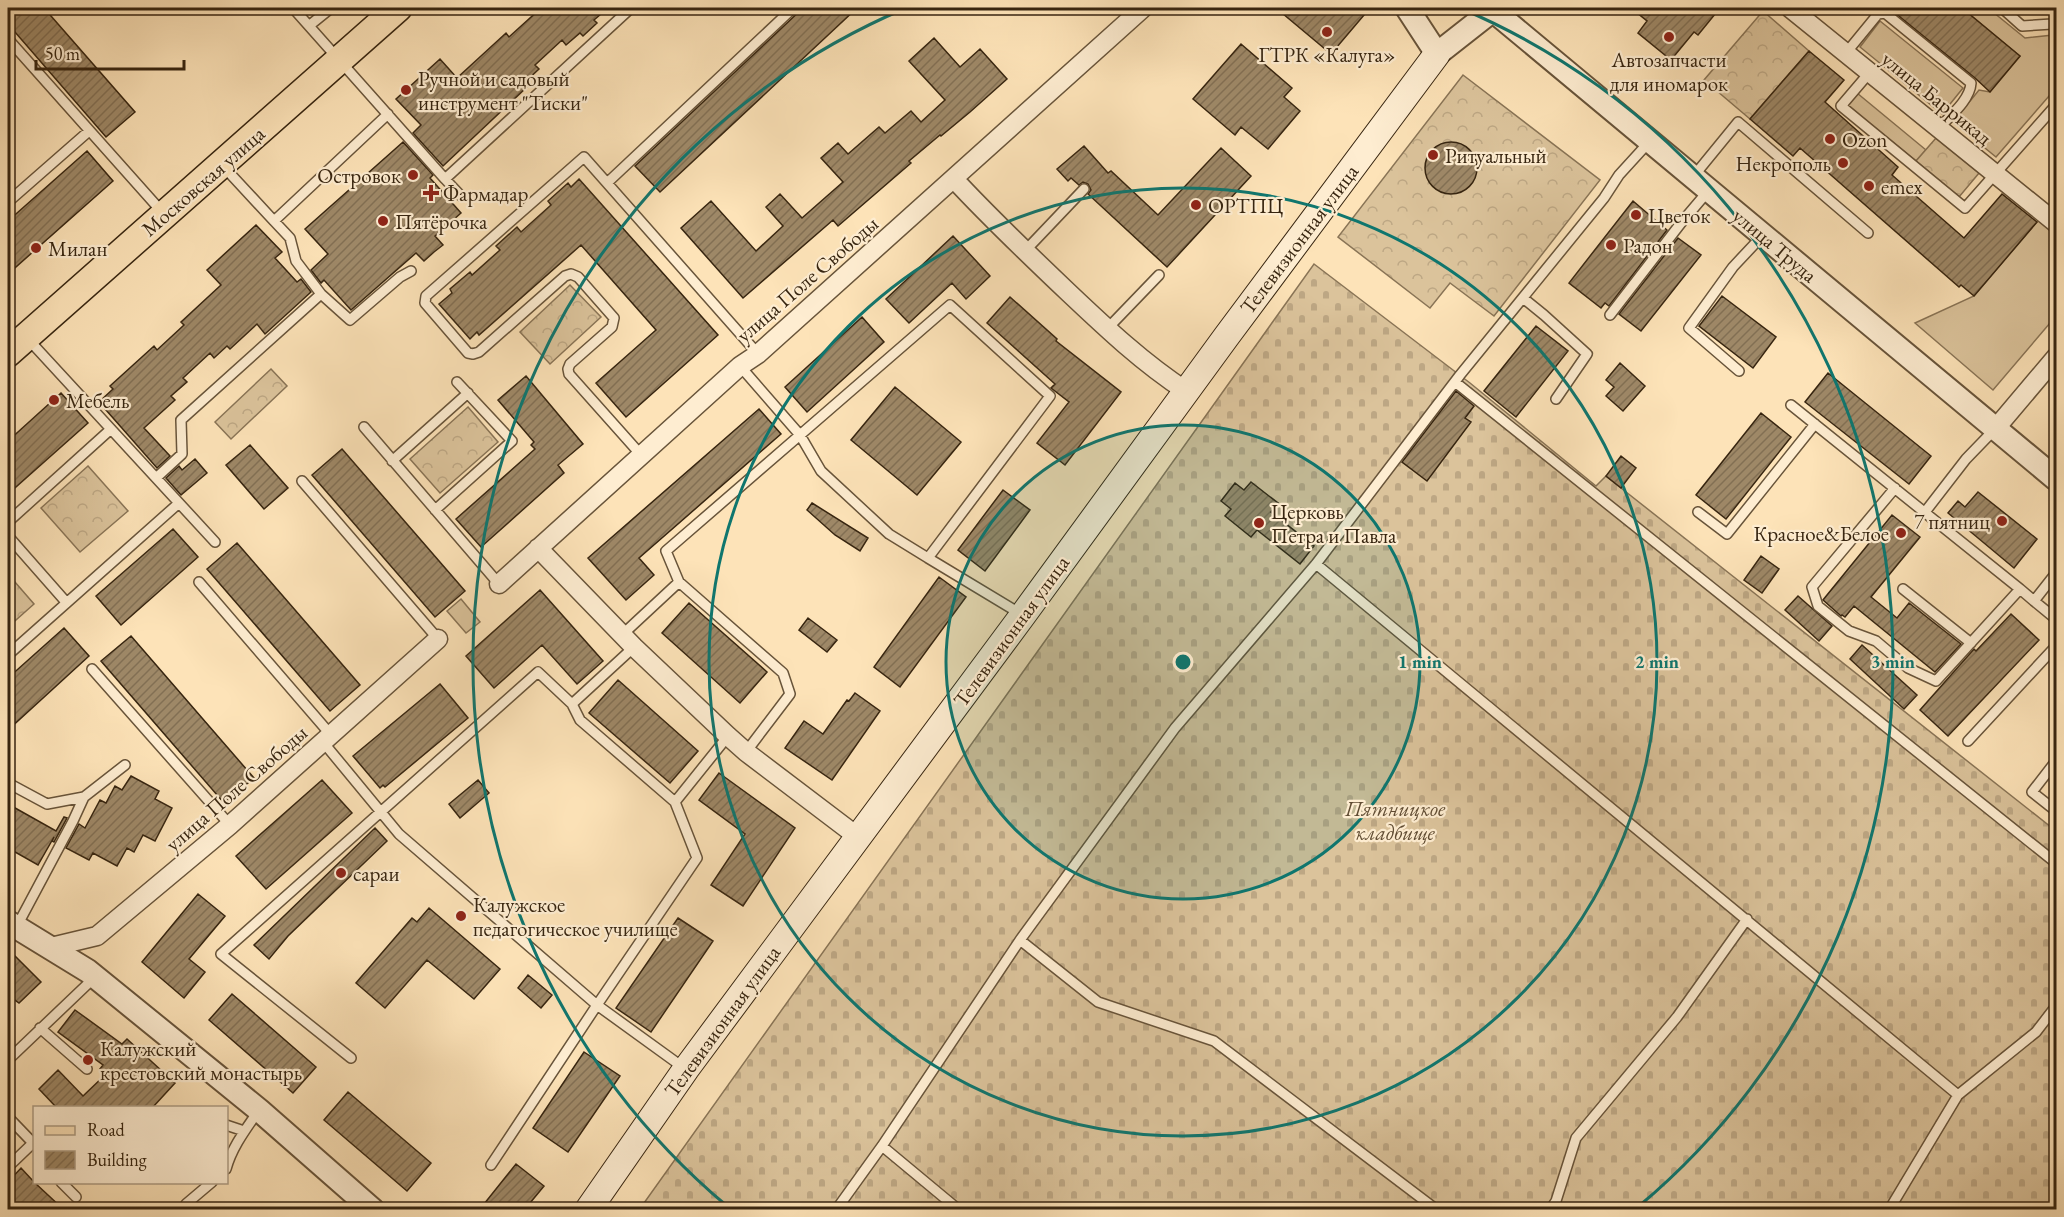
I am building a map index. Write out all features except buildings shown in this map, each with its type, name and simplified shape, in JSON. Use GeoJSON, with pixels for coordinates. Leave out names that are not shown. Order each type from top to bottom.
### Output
{"type":"FeatureCollection","features":[{"type":"Feature","properties":{"kind":"main road","name":"Московская улица"},"geometry":{"type":"LineString","coordinates":[[17,345],[398,8]]}},
{"type":"Feature","properties":{"kind":"main road","name":"Телевизионная улица"},"geometry":{"type":"LineString","coordinates":[[588,1209],[686,1070],[1437,54]]}},
{"type":"Feature","properties":{"kind":"street","name":"улица Поле Свободы"},"geometry":{"type":"LineString","coordinates":[[499,584],[740,366],[758,354],[1143,8]]}},
{"type":"Feature","properties":{"kind":"street"},"geometry":{"type":"LineString","coordinates":[[1407,8],[1437,54],[1492,9]]}},
{"type":"Feature","properties":{"kind":"street","name":"улица Баррикад"},"geometry":{"type":"LineString","coordinates":[[1790,8],[2056,223]]}},
{"type":"Feature","properties":{"kind":"street","name":"улица Труда"},"geometry":{"type":"LineString","coordinates":[[1492,9],[2056,479]]}},
{"type":"Feature","properties":{"kind":"street"},"geometry":{"type":"LineString","coordinates":[[954,179],[1024,251],[1107,329],[1159,373],[1186,391]]}},
{"type":"Feature","properties":{"kind":"street"},"geometry":{"type":"LineString","coordinates":[[1996,428],[2056,357]]}},
{"type":"Feature","properties":{"kind":"street"},"geometry":{"type":"LineString","coordinates":[[538,548],[628,641],[728,736],[858,837]]}},
{"type":"Feature","properties":{"kind":"street","name":"улица Поле Свободы"},"geometry":{"type":"LineString","coordinates":[[51,947],[98,936],[230,825],[438,639]]}},
{"type":"Feature","properties":{"kind":"street"},"geometry":{"type":"LineString","coordinates":[[12,924],[95,977],[259,1110],[373,1209]]}},
{"type":"Feature","properties":{"kind":"lane"},"geometry":{"type":"LineString","coordinates":[[293,8],[461,196]]}},
{"type":"Feature","properties":{"kind":"lane"},"geometry":{"type":"LineString","coordinates":[[310,26],[331,8]]}},
{"type":"Feature","properties":{"kind":"lane"},"geometry":{"type":"LineString","coordinates":[[446,179],[631,8]]}},
{"type":"Feature","properties":{"kind":"lane"},"geometry":{"type":"LineString","coordinates":[[607,183],[791,8]]}},
{"type":"Feature","properties":{"kind":"lane"},"geometry":{"type":"LineString","coordinates":[[2002,8],[2022,26],[2052,24],[2056,18]]}},
{"type":"Feature","properties":{"kind":"lane"},"geometry":{"type":"LineString","coordinates":[[1846,52],[1878,14],[1885,13],[1971,83],[1971,90],[1939,128]]}},
{"type":"Feature","properties":{"kind":"lane"},"geometry":{"type":"LineString","coordinates":[[10,46],[165,215]]}},
{"type":"Feature","properties":{"kind":"lane"},"geometry":{"type":"LineString","coordinates":[[1870,72],[1841,106],[1965,208],[2056,105]]}},
{"type":"Feature","properties":{"kind":"lane"},"geometry":{"type":"LineString","coordinates":[[274,221],[388,114]]}},
{"type":"Feature","properties":{"kind":"lane"},"geometry":{"type":"LineString","coordinates":[[1610,315],[1681,223],[1738,122],[1868,233]]}},
{"type":"Feature","properties":{"kind":"lane"},"geometry":{"type":"LineString","coordinates":[[8,202],[89,131]]}},
{"type":"Feature","properties":{"kind":"lane"},"geometry":{"type":"LineString","coordinates":[[836,1209],[882,1146],[1020,940],[1174,729],[1316,564],[1455,382],[1604,198],[1619,175],[1650,141]]}},
{"type":"Feature","properties":{"kind":"lane"},"geometry":{"type":"LineString","coordinates":[[642,456],[568,369],[570,364],[612,327],[614,322],[614,318],[578,277],[571,274],[565,276],[473,354],[468,354],[424,303],[426,296],[584,157],[758,354]]}},
{"type":"Feature","properties":{"kind":"lane"},"geometry":{"type":"LineString","coordinates":[[222,165],[290,238],[296,261],[321,294],[350,320],[400,276],[411,271]]}},
{"type":"Feature","properties":{"kind":"lane"},"geometry":{"type":"LineString","coordinates":[[1024,251],[1084,189]]}},
{"type":"Feature","properties":{"kind":"lane"},"geometry":{"type":"LineString","coordinates":[[1739,371],[1689,328],[1733,267],[1763,235]]}},
{"type":"Feature","properties":{"kind":"lane"},"geometry":{"type":"LineString","coordinates":[[1107,329],[1159,275]]}},
{"type":"Feature","properties":{"kind":"lane"},"geometry":{"type":"LineString","coordinates":[[156,478],[182,454],[181,420],[321,294]]}},
{"type":"Feature","properties":{"kind":"lane"},"geometry":{"type":"LineString","coordinates":[[1522,298],[1587,354],[1556,399]]}},
{"type":"Feature","properties":{"kind":"lane"},"geometry":{"type":"LineString","coordinates":[[746,752],[790,694],[783,673],[679,582],[666,551],[950,305],[1050,396],[928,558]]}},
{"type":"Feature","properties":{"kind":"lane"},"geometry":{"type":"LineString","coordinates":[[17,345],[111,429],[215,542]]}},
{"type":"Feature","properties":{"kind":"lane"},"geometry":{"type":"LineString","coordinates":[[740,366],[800,435],[821,471],[889,534],[996,601],[1023,615]]}},
{"type":"Feature","properties":{"kind":"lane"},"geometry":{"type":"LineString","coordinates":[[435,510],[512,441],[458,382]]}},
{"type":"Feature","properties":{"kind":"lane"},"geometry":{"type":"LineString","coordinates":[[1455,382],[2056,863]]}},
{"type":"Feature","properties":{"kind":"lane"},"geometry":{"type":"LineString","coordinates":[[392,461],[468,393]]}},
{"type":"Feature","properties":{"kind":"lane"},"geometry":{"type":"LineString","coordinates":[[1791,405],[2056,619]]}},
{"type":"Feature","properties":{"kind":"lane"},"geometry":{"type":"LineString","coordinates":[[1698,512],[1727,534],[1815,424]]}},
{"type":"Feature","properties":{"kind":"lane"},"geometry":{"type":"LineString","coordinates":[[364,427],[499,584]]}},
{"type":"Feature","properties":{"kind":"lane"},"geometry":{"type":"LineString","coordinates":[[1925,512],[1966,459],[1996,428]]}},
{"type":"Feature","properties":{"kind":"lane"},"geometry":{"type":"LineString","coordinates":[[8,522],[111,429]]}},
{"type":"Feature","properties":{"kind":"lane"},"geometry":{"type":"LineString","coordinates":[[302,481],[438,639]]}},
{"type":"Feature","properties":{"kind":"lane"},"geometry":{"type":"LineString","coordinates":[[1895,488],[1812,587],[1818,606],[1849,631],[1876,641],[1908,668],[1936,681],[2020,589]]}},
{"type":"Feature","properties":{"kind":"lane"},"geometry":{"type":"LineString","coordinates":[[8,655],[179,502]]}},
{"type":"Feature","properties":{"kind":"lane"},"geometry":{"type":"LineString","coordinates":[[8,536],[66,602]]}},
{"type":"Feature","properties":{"kind":"lane"},"geometry":{"type":"LineString","coordinates":[[1316,564],[1958,1095]]}},
{"type":"Feature","properties":{"kind":"lane"},"geometry":{"type":"LineString","coordinates":[[2034,601],[2056,573]]}},
{"type":"Feature","properties":{"kind":"lane"},"geometry":{"type":"LineString","coordinates":[[199,582],[327,738],[399,834],[597,1005],[686,1070]]}},
{"type":"Feature","properties":{"kind":"lane"},"geometry":{"type":"LineString","coordinates":[[572,704],[679,582]]}},
{"type":"Feature","properties":{"kind":"lane"},"geometry":{"type":"LineString","coordinates":[[1903,589],[1971,643]]}},
{"type":"Feature","properties":{"kind":"lane"},"geometry":{"type":"LineString","coordinates":[[1968,741],[2056,646]]}},
{"type":"Feature","properties":{"kind":"lane"},"geometry":{"type":"LineString","coordinates":[[92,669],[230,825]]}},
{"type":"Feature","properties":{"kind":"lane"},"geometry":{"type":"LineString","coordinates":[[351,1058],[221,954],[538,672],[572,704],[580,720],[675,802],[697,858],[491,1165]]}},
{"type":"Feature","properties":{"kind":"lane"},"geometry":{"type":"LineString","coordinates":[[675,802],[728,736]]}},
{"type":"Feature","properties":{"kind":"lane"},"geometry":{"type":"LineString","coordinates":[[2056,761],[2032,792],[2056,811]]}},
{"type":"Feature","properties":{"kind":"lane"},"geometry":{"type":"LineString","coordinates":[[8,783],[47,804],[84,797],[125,765]]}},
{"type":"Feature","properties":{"kind":"lane"},"geometry":{"type":"LineString","coordinates":[[12,924],[73,821],[84,797]]}},
{"type":"Feature","properties":{"kind":"lane"},"geometry":{"type":"LineString","coordinates":[[1550,1209],[1556,1202],[1576,1138],[1677,1017],[1747,919]]}},
{"type":"Feature","properties":{"kind":"lane"},"geometry":{"type":"LineString","coordinates":[[1020,940],[1098,1002],[1214,1041],[1437,1209]]}},
{"type":"Feature","properties":{"kind":"lane"},"geometry":{"type":"LineString","coordinates":[[8,1060],[95,977]]}},
{"type":"Feature","properties":{"kind":"lane"},"geometry":{"type":"LineString","coordinates":[[1889,1209],[1958,1095],[2036,1032],[2056,1006]]}},
{"type":"Feature","properties":{"kind":"lane"},"geometry":{"type":"LineString","coordinates":[[40,1028],[87,1069]]}},
{"type":"Feature","properties":{"kind":"lane"},"geometry":{"type":"LineString","coordinates":[[228,1160],[259,1110]]}},
{"type":"Feature","properties":{"kind":"lane"},"geometry":{"type":"LineString","coordinates":[[8,1116],[33,1145]]}},
{"type":"Feature","properties":{"kind":"lane"},"geometry":{"type":"LineString","coordinates":[[228,1126],[244,1131]]}},
{"type":"Feature","properties":{"kind":"lane"},"geometry":{"type":"LineString","coordinates":[[882,1146],[959,1209]]}},
{"type":"Feature","properties":{"kind":"lane"},"geometry":{"type":"LineString","coordinates":[[8,1167],[33,1147]]}},
{"type":"Feature","properties":{"kind":"lane"},"geometry":{"type":"LineString","coordinates":[[63,1184],[76,1197]]}},
{"type":"Feature","properties":{"kind":"lane"},"geometry":{"type":"LineString","coordinates":[[186,1204],[210,1184]]}},
{"type":"Feature","properties":{"kind":"green space"},"geometry":{"type":"Polygon","coordinates":[[[1962,8],[1988,8],[2025,38],[2053,35],[2056,30],[2056,88],[1996,157],[1953,122],[1979,90],[1990,92],[2020,56],[1962,8]]]}},
{"type":"Feature","properties":{"kind":"green space"},"geometry":{"type":"Polygon","coordinates":[[[1763,11],[1809,51],[1750,119],[1704,80],[1763,11]]]}},
{"type":"Feature","properties":{"kind":"green space"},"geometry":{"type":"Polygon","coordinates":[[[1880,21],[1963,88],[1942,114],[1860,47],[1880,21]]]}},
{"type":"Feature","properties":{"kind":"green space"},"geometry":{"type":"Polygon","coordinates":[[[1463,75],[1600,180],[1494,316],[1450,283],[1430,308],[1338,237],[1463,75]]]}},
{"type":"Feature","properties":{"kind":"green space"},"geometry":{"type":"Polygon","coordinates":[[[1857,93],[1926,150],[1916,161],[1847,105],[1857,93]]]}},
{"type":"Feature","properties":{"kind":"green space"},"geometry":{"type":"Polygon","coordinates":[[[1936,138],[1979,173],[1959,197],[1916,161],[1936,138]]]}},
{"type":"Feature","properties":{"kind":"green space"},"geometry":{"type":"Polygon","coordinates":[[[2040,218],[2056,231],[2056,316],[1993,390],[1915,323],[1974,296],[2040,218]]]}},
{"type":"Feature","properties":{"kind":"green space","name":"Пятницкое кладбище"},"geometry":{"type":"Polygon","coordinates":[[[1314,264],[1470,383],[1596,486],[1606,476],[2056,831],[2056,1209],[639,1210],[1314,264]]]}},
{"type":"Feature","properties":{"kind":"green space"},"geometry":{"type":"Polygon","coordinates":[[[570,285],[601,317],[550,364],[520,332],[570,285]]]}},
{"type":"Feature","properties":{"kind":"green space"},"geometry":{"type":"Polygon","coordinates":[[[271,369],[287,386],[231,439],[215,422],[271,369]]]}},
{"type":"Feature","properties":{"kind":"green space"},"geometry":{"type":"Polygon","coordinates":[[[468,407],[498,442],[440,493],[410,459],[468,407]]]}},
{"type":"Feature","properties":{"kind":"green space"},"geometry":{"type":"Polygon","coordinates":[[[88,466],[128,511],[80,552],[41,508],[88,466]]]}},
{"type":"Feature","properties":{"kind":"green space"},"geometry":{"type":"Polygon","coordinates":[[[8,574],[34,604],[8,627],[8,574]]]}},
{"type":"Feature","properties":{"kind":"green space"},"geometry":{"type":"Polygon","coordinates":[[[461,599],[480,622],[466,633],[447,611],[461,599]]]}},
{"type":"Feature","properties":{"kind":"place","name":"ГТРК «Калуга»"},"geometry":{"type":"Point","coordinates":[1327,32]}},
{"type":"Feature","properties":{"kind":"place","name":"Автозапчасти для иномарок"},"geometry":{"type":"Point","coordinates":[1669,37]}},
{"type":"Feature","properties":{"kind":"place","name":"Ручной и садовый инструмент \"Тиски\""},"geometry":{"type":"Point","coordinates":[406,90]}},
{"type":"Feature","properties":{"kind":"place","name":"Ozon"},"geometry":{"type":"Point","coordinates":[1830,139]}},
{"type":"Feature","properties":{"kind":"place","name":"Ритуальный"},"geometry":{"type":"Point","coordinates":[1433,155]}},
{"type":"Feature","properties":{"kind":"place","name":"Некрополь"},"geometry":{"type":"Point","coordinates":[1843,163]}},
{"type":"Feature","properties":{"kind":"place","name":"Островок"},"geometry":{"type":"Point","coordinates":[413,175]}},
{"type":"Feature","properties":{"kind":"place","name":"emex"},"geometry":{"type":"Point","coordinates":[1869,186]}},
{"type":"Feature","properties":{"kind":"place","name":"Фармадар"},"geometry":{"type":"Point","coordinates":[431,193]}},
{"type":"Feature","properties":{"kind":"place","name":"ОРТПЦ"},"geometry":{"type":"Point","coordinates":[1196,205]}},
{"type":"Feature","properties":{"kind":"place","name":"Цветок"},"geometry":{"type":"Point","coordinates":[1636,215]}},
{"type":"Feature","properties":{"kind":"place","name":"Пятёрочка"},"geometry":{"type":"Point","coordinates":[383,221]}},
{"type":"Feature","properties":{"kind":"place","name":"Радон"},"geometry":{"type":"Point","coordinates":[1611,245]}},
{"type":"Feature","properties":{"kind":"place","name":"Милан"},"geometry":{"type":"Point","coordinates":[36,248]}},
{"type":"Feature","properties":{"kind":"place","name":"Мебель"},"geometry":{"type":"Point","coordinates":[54,400]}},
{"type":"Feature","properties":{"kind":"place","name":"7 пятниц"},"geometry":{"type":"Point","coordinates":[2002,521]}},
{"type":"Feature","properties":{"kind":"place","name":"Церковь Петра и Павла"},"geometry":{"type":"Point","coordinates":[1259,523]}},
{"type":"Feature","properties":{"kind":"place","name":"Красное&Белое"},"geometry":{"type":"Point","coordinates":[1901,533]}},
{"type":"Feature","properties":{"kind":"place","name":"сараи"},"geometry":{"type":"Point","coordinates":[341,873]}},
{"type":"Feature","properties":{"kind":"place","name":"Калужское педагогическое училище"},"geometry":{"type":"Point","coordinates":[461,916]}},
{"type":"Feature","properties":{"kind":"place","name":"Калужский крестовский монастырь"},"geometry":{"type":"Point","coordinates":[88,1060]}}]}
